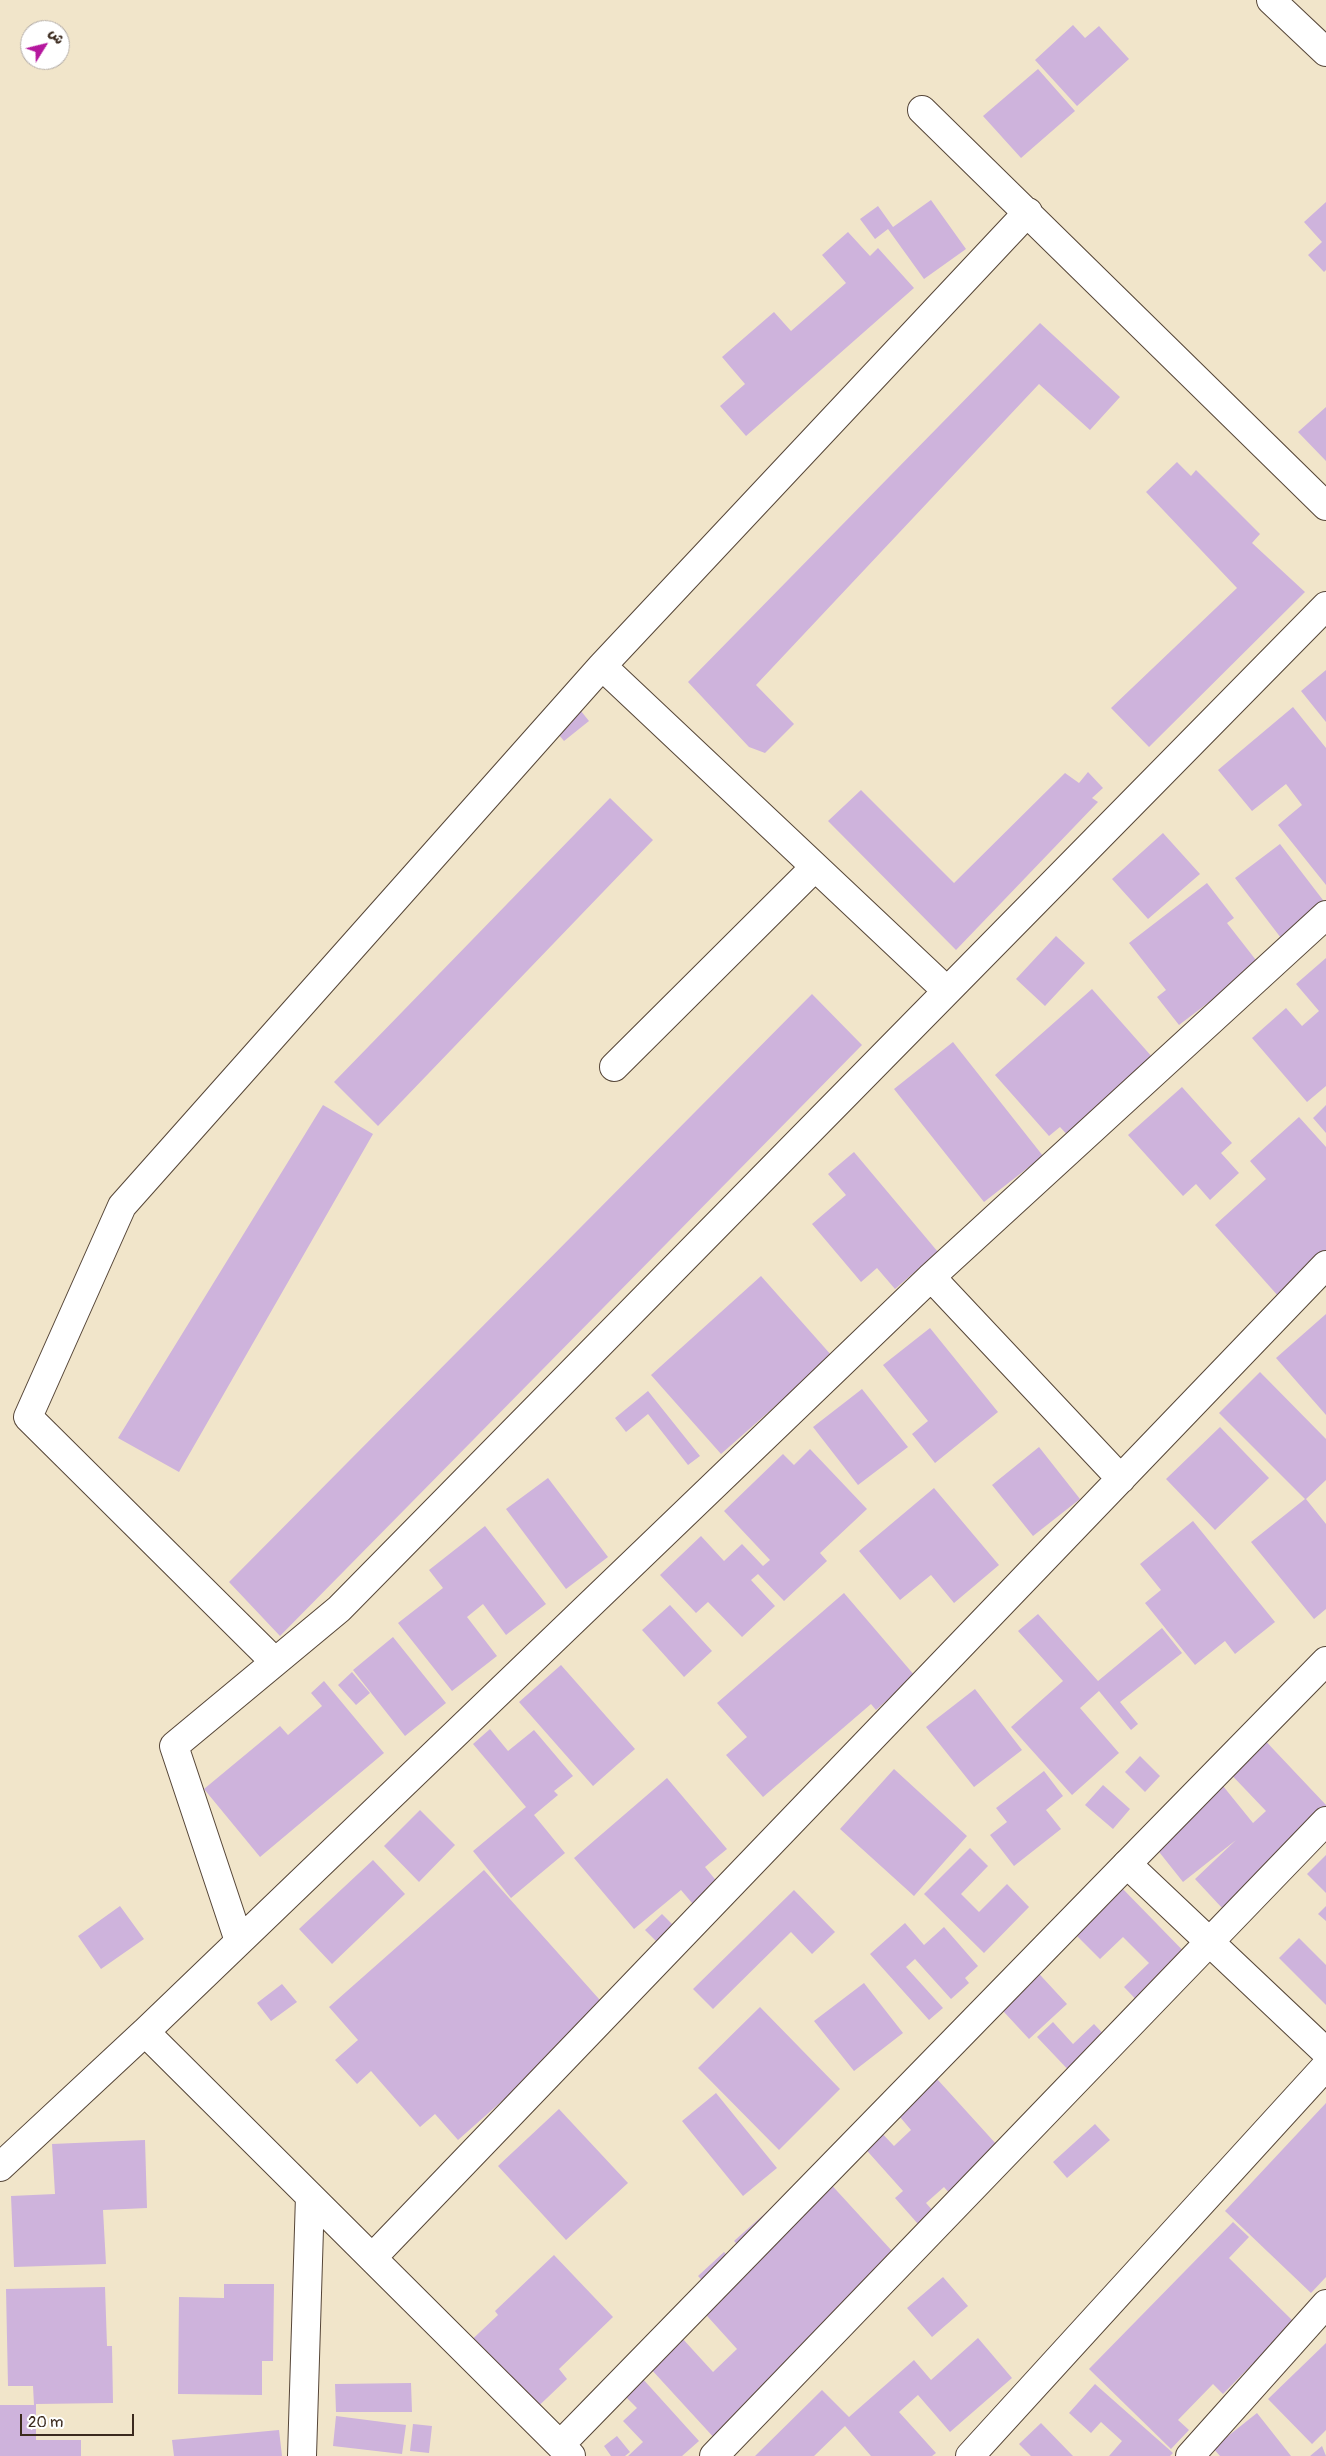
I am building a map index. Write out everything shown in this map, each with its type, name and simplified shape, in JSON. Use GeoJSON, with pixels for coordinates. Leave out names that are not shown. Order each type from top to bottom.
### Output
{"type":"FeatureCollection","features":[{"type":"Feature","properties":{"kind":"street"},"geometry":{"type":"LineString","coordinates":[[1271,0],[1326,52]]}},
{"type":"Feature","properties":{"kind":"street"},"geometry":{"type":"LineString","coordinates":[[922,110],[1326,506]]}},
{"type":"Feature","properties":{"kind":"street"},"geometry":{"type":"LineString","coordinates":[[275,1662],[28,1417],[122,1206],[602,666],[1028,212]]}},
{"type":"Feature","properties":{"kind":"street"},"geometry":{"type":"LineString","coordinates":[[239,1941],[174,1746],[339,1610],[1326,606]]}},
{"type":"Feature","properties":{"kind":"street"},"geometry":{"type":"LineString","coordinates":[[602,666],[947,992]]}},
{"type":"Feature","properties":{"kind":"street"},"geometry":{"type":"LineString","coordinates":[[614,1067],[815,867]]}},
{"type":"Feature","properties":{"kind":"street"},"geometry":{"type":"LineString","coordinates":[[0,2167],[145,2032],[931,1277],[1326,915]]}},
{"type":"Feature","properties":{"kind":"street"},"geometry":{"type":"LineString","coordinates":[[372,2258],[1326,1265]]}},
{"type":"Feature","properties":{"kind":"street"},"geometry":{"type":"LineString","coordinates":[[931,1277],[1121,1478]]}},
{"type":"Feature","properties":{"kind":"street"},"geometry":{"type":"LineString","coordinates":[[145,2032],[566,2450],[1127,1864],[1326,1661]]}},
{"type":"Feature","properties":{"kind":"street"},"geometry":{"type":"LineString","coordinates":[[714,2456],[1211,1943],[1326,1821]]}},
{"type":"Feature","properties":{"kind":"street"},"geometry":{"type":"LineString","coordinates":[[1127,1864],[1326,2052]]}},
{"type":"Feature","properties":{"kind":"street"},"geometry":{"type":"LineString","coordinates":[[970,2456],[1326,2066]]}},
{"type":"Feature","properties":{"kind":"street"},"geometry":{"type":"LineString","coordinates":[[302,2456],[310,2196]]}},
{"type":"Feature","properties":{"kind":"street"},"geometry":{"type":"LineString","coordinates":[[1190,2456],[1326,2304]]}},
{"type":"Feature","properties":{"kind":"building"},"geometry":{"type":"Polygon","coordinates":[[[1073,25],[1085,38],[1099,26],[1129,59],[1077,106],[1035,60],[1073,25]]]}},
{"type":"Feature","properties":{"kind":"building"},"geometry":{"type":"Polygon","coordinates":[[[1038,69],[1075,111],[1021,158],[983,116],[1038,69]]]}},
{"type":"Feature","properties":{"kind":"building"},"geometry":{"type":"Polygon","coordinates":[[[931,200],[966,249],[924,279],[888,229],[875,239],[860,219],[878,206],[893,227],[931,200]]]}},
{"type":"Feature","properties":{"kind":"building"},"geometry":{"type":"Polygon","coordinates":[[[1326,202],[1326,270],[1324,272],[1308,255],[1322,242],[1304,222],[1326,202]]]}},
{"type":"Feature","properties":{"kind":"building"},"geometry":{"type":"Polygon","coordinates":[[[848,232],[870,256],[878,248],[914,288],[746,436],[720,406],[745,384],[722,357],[774,312],[791,331],[846,283],[822,255],[848,232]]]}},
{"type":"Feature","properties":{"kind":"building"},"geometry":{"type":"Polygon","coordinates":[[[1040,323],[1120,397],[1090,430],[1039,384],[756,685],[794,724],[765,753],[749,747],[688,682],[1040,323]]]}},
{"type":"Feature","properties":{"kind":"building"},"geometry":{"type":"Polygon","coordinates":[[[1326,407],[1326,461],[1298,432],[1326,407]]]}},
{"type":"Feature","properties":{"kind":"building"},"geometry":{"type":"Polygon","coordinates":[[[1177,462],[1191,476],[1196,470],[1260,534],[1252,543],[1305,592],[1149,747],[1111,708],[1237,588],[1146,492],[1177,462]]]}},
{"type":"Feature","properties":{"kind":"building"},"geometry":{"type":"Polygon","coordinates":[[[1326,670],[1326,722],[1301,691],[1326,670]]]}},
{"type":"Feature","properties":{"kind":"building"},"geometry":{"type":"Polygon","coordinates":[[[568,695],[589,721],[564,741],[543,716],[568,695]]]}},
{"type":"Feature","properties":{"kind":"building"},"geometry":{"type":"Polygon","coordinates":[[[1293,707],[1326,748],[1326,885],[1278,825],[1302,805],[1286,784],[1252,811],[1218,770],[1293,707]]]}},
{"type":"Feature","properties":{"kind":"building"},"geometry":{"type":"Polygon","coordinates":[[[1088,772],[1103,788],[1092,798],[1098,802],[956,950],[828,821],[861,790],[954,883],[1065,773],[1079,783],[1088,772]]]}},
{"type":"Feature","properties":{"kind":"building"},"geometry":{"type":"Polygon","coordinates":[[[610,798],[653,840],[378,1126],[334,1082],[610,798]]]}},
{"type":"Feature","properties":{"kind":"building"},"geometry":{"type":"Polygon","coordinates":[[[1163,833],[1200,874],[1148,919],[1112,879],[1163,833]]]}},
{"type":"Feature","properties":{"kind":"building"},"geometry":{"type":"Polygon","coordinates":[[[1280,844],[1326,904],[1281,938],[1235,878],[1280,844]]]}},
{"type":"Feature","properties":{"kind":"building"},"geometry":{"type":"Polygon","coordinates":[[[1207,883],[1234,918],[1227,923],[1259,964],[1179,1025],[1157,997],[1166,990],[1129,943],[1207,883]]]}},
{"type":"Feature","properties":{"kind":"building"},"geometry":{"type":"Polygon","coordinates":[[[1056,936],[1085,963],[1045,1006],[1016,979],[1056,936]]]}},
{"type":"Feature","properties":{"kind":"building"},"geometry":{"type":"Polygon","coordinates":[[[1326,958],[1326,1086],[1307,1102],[1252,1038],[1286,1008],[1302,1026],[1319,1011],[1296,984],[1326,958]]]}},
{"type":"Feature","properties":{"kind":"building"},"geometry":{"type":"Polygon","coordinates":[[[1092,989],[1153,1058],[1073,1141],[1060,1127],[1049,1136],[995,1075],[1092,989]]]}},
{"type":"Feature","properties":{"kind":"building"},"geometry":{"type":"Polygon","coordinates":[[[812,994],[862,1045],[280,1636],[229,1582],[812,994]]]}},
{"type":"Feature","properties":{"kind":"building"},"geometry":{"type":"Polygon","coordinates":[[[953,1042],[1043,1156],[984,1202],[894,1089],[953,1042]]]}},
{"type":"Feature","properties":{"kind":"building"},"geometry":{"type":"Polygon","coordinates":[[[1182,1087],[1232,1143],[1221,1153],[1239,1173],[1210,1200],[1196,1184],[1183,1196],[1128,1135],[1182,1087]]]}},
{"type":"Feature","properties":{"kind":"building"},"geometry":{"type":"Polygon","coordinates":[[[323,1105],[373,1134],[179,1472],[118,1438],[323,1105]]]}},
{"type":"Feature","properties":{"kind":"building"},"geometry":{"type":"Polygon","coordinates":[[[1326,1105],[1326,1133],[1313,1118],[1326,1105]]]}},
{"type":"Feature","properties":{"kind":"building"},"geometry":{"type":"Polygon","coordinates":[[[1299,1117],[1326,1147],[1326,1262],[1279,1297],[1215,1225],[1266,1179],[1250,1161],[1299,1117]]]}},
{"type":"Feature","properties":{"kind":"building"},"geometry":{"type":"Polygon","coordinates":[[[854,1152],[938,1252],[895,1289],[877,1268],[861,1282],[812,1224],[846,1195],[828,1174],[854,1152]]]}},
{"type":"Feature","properties":{"kind":"building"},"geometry":{"type":"Polygon","coordinates":[[[761,1276],[832,1356],[721,1454],[651,1375],[761,1276]]]}},
{"type":"Feature","properties":{"kind":"building"},"geometry":{"type":"Polygon","coordinates":[[[1326,1314],[1326,1415],[1276,1358],[1326,1314]]]}},
{"type":"Feature","properties":{"kind":"building"},"geometry":{"type":"Polygon","coordinates":[[[930,1328],[998,1412],[935,1463],[912,1434],[928,1421],[883,1365],[930,1328]]]}},
{"type":"Feature","properties":{"kind":"building"},"geometry":{"type":"Polygon","coordinates":[[[1260,1372],[1326,1439],[1326,1480],[1306,1499],[1326,1524],[1326,1609],[1314,1619],[1251,1542],[1305,1499],[1219,1413],[1260,1372]]]}},
{"type":"Feature","properties":{"kind":"building"},"geometry":{"type":"Polygon","coordinates":[[[862,1389],[908,1447],[858,1485],[813,1427],[862,1389]]]}},
{"type":"Feature","properties":{"kind":"building"},"geometry":{"type":"Polygon","coordinates":[[[648,1391],[700,1456],[688,1465],[648,1414],[626,1432],[615,1418],[648,1391]]]}},
{"type":"Feature","properties":{"kind":"building"},"geometry":{"type":"Polygon","coordinates":[[[1220,1427],[1269,1478],[1215,1530],[1166,1479],[1220,1427]]]}},
{"type":"Feature","properties":{"kind":"building"},"geometry":{"type":"Polygon","coordinates":[[[1039,1447],[1080,1499],[1033,1536],[992,1485],[1039,1447]]]}},
{"type":"Feature","properties":{"kind":"building"},"geometry":{"type":"Polygon","coordinates":[[[810,1449],[867,1509],[820,1553],[827,1561],[784,1601],[758,1574],[751,1580],[775,1606],[742,1637],[708,1602],[696,1613],[660,1575],[701,1536],[724,1561],[742,1544],[763,1566],[770,1560],[724,1511],[783,1454],[794,1465],[810,1449]]]}},
{"type":"Feature","properties":{"kind":"building"},"geometry":{"type":"Polygon","coordinates":[[[548,1478],[608,1557],[566,1589],[506,1509],[548,1478]]]}},
{"type":"Feature","properties":{"kind":"building"},"geometry":{"type":"Polygon","coordinates":[[[934,1488],[999,1565],[954,1603],[931,1575],[900,1600],[859,1551],[934,1488]]]}},
{"type":"Feature","properties":{"kind":"building"},"geometry":{"type":"Polygon","coordinates":[[[1193,1521],[1275,1622],[1235,1654],[1225,1641],[1195,1665],[1145,1603],[1161,1590],[1140,1564],[1193,1521]]]}},
{"type":"Feature","properties":{"kind":"building"},"geometry":{"type":"Polygon","coordinates":[[[485,1526],[546,1604],[506,1635],[483,1604],[467,1617],[497,1656],[452,1691],[398,1623],[443,1588],[429,1570],[485,1526]]]}},
{"type":"Feature","properties":{"kind":"building"},"geometry":{"type":"Polygon","coordinates":[[[844,1593],[915,1676],[876,1710],[871,1704],[763,1797],[726,1755],[747,1737],[717,1703],[844,1593]]]}},
{"type":"Feature","properties":{"kind":"building"},"geometry":{"type":"Polygon","coordinates":[[[670,1605],[712,1651],[684,1677],[642,1630],[670,1605]]]}},
{"type":"Feature","properties":{"kind":"building"},"geometry":{"type":"Polygon","coordinates":[[[1038,1614],[1098,1681],[1162,1628],[1182,1653],[1120,1702],[1138,1724],[1131,1730],[1099,1691],[1080,1708],[1119,1753],[1072,1795],[1011,1727],[1063,1681],[1018,1631],[1038,1614]]]}},
{"type":"Feature","properties":{"kind":"building"},"geometry":{"type":"Polygon","coordinates":[[[393,1637],[446,1703],[405,1736],[353,1670],[393,1637]]]}},
{"type":"Feature","properties":{"kind":"building"},"geometry":{"type":"Polygon","coordinates":[[[561,1665],[635,1749],[593,1786],[519,1702],[561,1665]]]}},
{"type":"Feature","properties":{"kind":"building"},"geometry":{"type":"Polygon","coordinates":[[[352,1672],[370,1693],[356,1705],[338,1685],[352,1672]]]}},
{"type":"Feature","properties":{"kind":"building"},"geometry":{"type":"Polygon","coordinates":[[[324,1681],[384,1753],[260,1857],[204,1789],[280,1726],[288,1735],[322,1706],[311,1693],[324,1681]]]}},
{"type":"Feature","properties":{"kind":"building"},"geometry":{"type":"Polygon","coordinates":[[[975,1689],[1022,1750],[974,1787],[926,1727],[975,1689]]]}},
{"type":"Feature","properties":{"kind":"building"},"geometry":{"type":"Polygon","coordinates":[[[490,1729],[508,1751],[534,1730],[573,1776],[554,1791],[558,1795],[534,1815],[565,1853],[511,1898],[473,1851],[526,1807],[473,1744],[490,1729]]]}},
{"type":"Feature","properties":{"kind":"building"},"geometry":{"type":"Polygon","coordinates":[[[1258,1733],[1326,1805],[1326,1811],[1223,1909],[1195,1879],[1236,1840],[1183,1882],[1148,1838],[1219,1781],[1253,1823],[1266,1811],[1223,1766],[1258,1733]]]}},
{"type":"Feature","properties":{"kind":"building"},"geometry":{"type":"Polygon","coordinates":[[[1140,1756],[1160,1776],[1145,1792],[1125,1772],[1140,1756]]]}},
{"type":"Feature","properties":{"kind":"building"},"geometry":{"type":"Polygon","coordinates":[[[894,1769],[967,1836],[914,1896],[840,1829],[894,1769]]]}},
{"type":"Feature","properties":{"kind":"building"},"geometry":{"type":"Polygon","coordinates":[[[1044,1771],[1063,1796],[1046,1810],[1061,1829],[1014,1866],[990,1835],[1007,1822],[996,1808],[1044,1771]]]}},
{"type":"Feature","properties":{"kind":"building"},"geometry":{"type":"Polygon","coordinates":[[[667,1778],[727,1849],[705,1867],[723,1889],[698,1910],[681,1890],[634,1929],[574,1858],[667,1778]]]}},
{"type":"Feature","properties":{"kind":"building"},"geometry":{"type":"Polygon","coordinates":[[[1103,1785],[1130,1809],[1113,1829],[1085,1805],[1103,1785]]]}},
{"type":"Feature","properties":{"kind":"building"},"geometry":{"type":"Polygon","coordinates":[[[420,1810],[455,1845],[419,1882],[384,1846],[420,1810]]]}},
{"type":"Feature","properties":{"kind":"building"},"geometry":{"type":"Polygon","coordinates":[[[970,1848],[988,1866],[961,1894],[979,1912],[1007,1884],[1029,1907],[984,1953],[924,1894],[970,1848]]]}},
{"type":"Feature","properties":{"kind":"building"},"geometry":{"type":"Polygon","coordinates":[[[1326,1855],[1326,1893],[1307,1874],[1326,1855]]]}},
{"type":"Feature","properties":{"kind":"building"},"geometry":{"type":"Polygon","coordinates":[[[373,1860],[405,1894],[332,1964],[299,1929],[373,1860]]]}},
{"type":"Feature","properties":{"kind":"building"},"geometry":{"type":"Polygon","coordinates":[[[484,1870],[607,2008],[458,2140],[435,2114],[420,2127],[371,2071],[357,2084],[335,2060],[358,2040],[329,2007],[484,1870]]]}},
{"type":"Feature","properties":{"kind":"building"},"geometry":{"type":"Polygon","coordinates":[[[1120,1886],[1195,1963],[1146,2010],[1124,1987],[1149,1963],[1123,1937],[1100,1959],[1073,1932],[1120,1886]]]}},
{"type":"Feature","properties":{"kind":"building"},"geometry":{"type":"Polygon","coordinates":[[[794,1890],[835,1932],[812,1954],[791,1932],[713,2009],[693,1989],[794,1890]]]}},
{"type":"Feature","properties":{"kind":"building"},"geometry":{"type":"Polygon","coordinates":[[[120,1906],[144,1939],[101,1969],[78,1936],[120,1906]]]}},
{"type":"Feature","properties":{"kind":"building"},"geometry":{"type":"Polygon","coordinates":[[[1326,1906],[1326,1921],[1318,1914],[1326,1906]]]}},
{"type":"Feature","properties":{"kind":"building"},"geometry":{"type":"Polygon","coordinates":[[[662,1914],[680,1932],[664,1949],[645,1930],[662,1914]]]}},
{"type":"Feature","properties":{"kind":"building"},"geometry":{"type":"Polygon","coordinates":[[[905,1923],[924,1945],[944,1927],[978,1966],[965,1978],[969,1983],[951,1999],[915,1959],[906,1967],[943,2008],[929,2020],[870,1954],[905,1923]]]}},
{"type":"Feature","properties":{"kind":"building"},"geometry":{"type":"Polygon","coordinates":[[[1299,1938],[1326,1965],[1326,2005],[1279,1958],[1299,1938]]]}},
{"type":"Feature","properties":{"kind":"building"},"geometry":{"type":"Polygon","coordinates":[[[1030,1964],[1067,2004],[1029,2039],[992,1999],[1030,1964]]]}},
{"type":"Feature","properties":{"kind":"building"},"geometry":{"type":"Polygon","coordinates":[[[864,1983],[903,2033],[854,2071],[814,2021],[864,1983]]]}},
{"type":"Feature","properties":{"kind":"building"},"geometry":{"type":"Polygon","coordinates":[[[282,1984],[297,2002],[271,2021],[257,2003],[282,1984]]]}},
{"type":"Feature","properties":{"kind":"building"},"geometry":{"type":"Polygon","coordinates":[[[760,2007],[840,2089],[779,2150],[698,2068],[760,2007]]]}},
{"type":"Feature","properties":{"kind":"building"},"geometry":{"type":"Polygon","coordinates":[[[1053,2022],[1073,2044],[1094,2024],[1112,2043],[1075,2077],[1037,2037],[1053,2022]]]}},
{"type":"Feature","properties":{"kind":"building"},"geometry":{"type":"Polygon","coordinates":[[[928,2069],[1007,2156],[956,2201],[944,2187],[926,2203],[940,2219],[926,2233],[895,2198],[903,2191],[861,2144],[878,2129],[894,2146],[911,2130],[889,2104],[928,2069]]]}},
{"type":"Feature","properties":{"kind":"building"},"geometry":{"type":"Polygon","coordinates":[[[716,2093],[777,2168],[743,2196],[682,2121],[716,2093]]]}},
{"type":"Feature","properties":{"kind":"building"},"geometry":{"type":"Polygon","coordinates":[[[1326,2103],[1326,2277],[1311,2293],[1225,2211],[1326,2103]]]}},
{"type":"Feature","properties":{"kind":"building"},"geometry":{"type":"Polygon","coordinates":[[[559,2109],[628,2183],[566,2240],[498,2166],[559,2109]]]}},
{"type":"Feature","properties":{"kind":"building"},"geometry":{"type":"Polygon","coordinates":[[[1095,2124],[1110,2140],[1067,2178],[1053,2162],[1095,2124]]]}},
{"type":"Feature","properties":{"kind":"building"},"geometry":{"type":"Polygon","coordinates":[[[145,2140],[147,2208],[103,2210],[106,2264],[14,2267],[11,2196],[55,2194],[52,2144],[145,2140]]]}},
{"type":"Feature","properties":{"kind":"building"},"geometry":{"type":"Polygon","coordinates":[[[816,2168],[903,2263],[717,2441],[650,2368],[682,2338],[713,2372],[737,2349],[699,2307],[714,2293],[698,2276],[724,2252],[740,2269],[751,2259],[734,2241],[816,2168]]]}},
{"type":"Feature","properties":{"kind":"building"},"geometry":{"type":"Polygon","coordinates":[[[1233,2222],[1249,2237],[1229,2258],[1294,2322],[1223,2394],[1213,2384],[1178,2420],[1189,2430],[1171,2449],[1089,2369],[1233,2222]]]}},
{"type":"Feature","properties":{"kind":"building"},"geometry":{"type":"Polygon","coordinates":[[[554,2255],[613,2317],[559,2369],[567,2379],[527,2417],[462,2349],[498,2315],[495,2311],[554,2255]]]}},
{"type":"Feature","properties":{"kind":"building"},"geometry":{"type":"Polygon","coordinates":[[[943,2277],[968,2306],[932,2337],[907,2308],[943,2277]]]}},
{"type":"Feature","properties":{"kind":"building"},"geometry":{"type":"Polygon","coordinates":[[[224,2284],[274,2284],[273,2361],[262,2361],[262,2395],[178,2394],[179,2297],[224,2298],[224,2284]]]}},
{"type":"Feature","properties":{"kind":"building"},"geometry":{"type":"Polygon","coordinates":[[[105,2287],[107,2346],[112,2346],[113,2403],[36,2404],[36,2440],[81,2440],[81,2456],[0,2456],[0,2405],[34,2405],[33,2386],[8,2386],[6,2289],[105,2287]]]}},
{"type":"Feature","properties":{"kind":"building"},"geometry":{"type":"Polygon","coordinates":[[[978,2338],[1012,2378],[950,2432],[918,2395],[899,2412],[936,2453],[932,2456],[871,2456],[845,2426],[814,2456],[755,2456],[822,2390],[849,2417],[914,2360],[931,2380],[978,2338]]]}},
{"type":"Feature","properties":{"kind":"building"},"geometry":{"type":"Polygon","coordinates":[[[1326,2343],[1326,2430],[1312,2444],[1268,2399],[1326,2343]]]}},
{"type":"Feature","properties":{"kind":"building"},"geometry":{"type":"Polygon","coordinates":[[[642,2378],[699,2441],[682,2456],[628,2456],[643,2442],[623,2421],[637,2408],[623,2394],[642,2378]]]}},
{"type":"Feature","properties":{"kind":"building"},"geometry":{"type":"Polygon","coordinates":[[[411,2383],[412,2412],[336,2412],[335,2384],[411,2383]]]}},
{"type":"Feature","properties":{"kind":"building"},"geometry":{"type":"Polygon","coordinates":[[[1095,2384],[1173,2453],[1170,2456],[1109,2456],[1122,2441],[1101,2422],[1091,2433],[1069,2413],[1095,2384]]]}},
{"type":"Feature","properties":{"kind":"building"},"geometry":{"type":"Polygon","coordinates":[[[1257,2413],[1291,2456],[1220,2456],[1213,2448],[1257,2413]]]}},
{"type":"Feature","properties":{"kind":"building"},"geometry":{"type":"Polygon","coordinates":[[[336,2416],[406,2425],[402,2454],[333,2446],[336,2416]]]}},
{"type":"Feature","properties":{"kind":"building"},"geometry":{"type":"Polygon","coordinates":[[[1041,2423],[1073,2456],[1031,2456],[1019,2444],[1041,2423]]]}},
{"type":"Feature","properties":{"kind":"building"},"geometry":{"type":"Polygon","coordinates":[[[413,2424],[432,2426],[429,2453],[410,2451],[413,2424]]]}},
{"type":"Feature","properties":{"kind":"building"},"geometry":{"type":"Polygon","coordinates":[[[279,2430],[282,2456],[174,2456],[172,2440],[279,2430]]]}},
{"type":"Feature","properties":{"kind":"building"},"geometry":{"type":"Polygon","coordinates":[[[617,2436],[630,2452],[625,2456],[611,2456],[604,2446],[617,2436]]]}},
{"type":"Feature","properties":{"kind":"building"},"geometry":{"type":"Polygon","coordinates":[[[1322,2446],[1326,2456],[1310,2456],[1322,2446]]]}}]}
